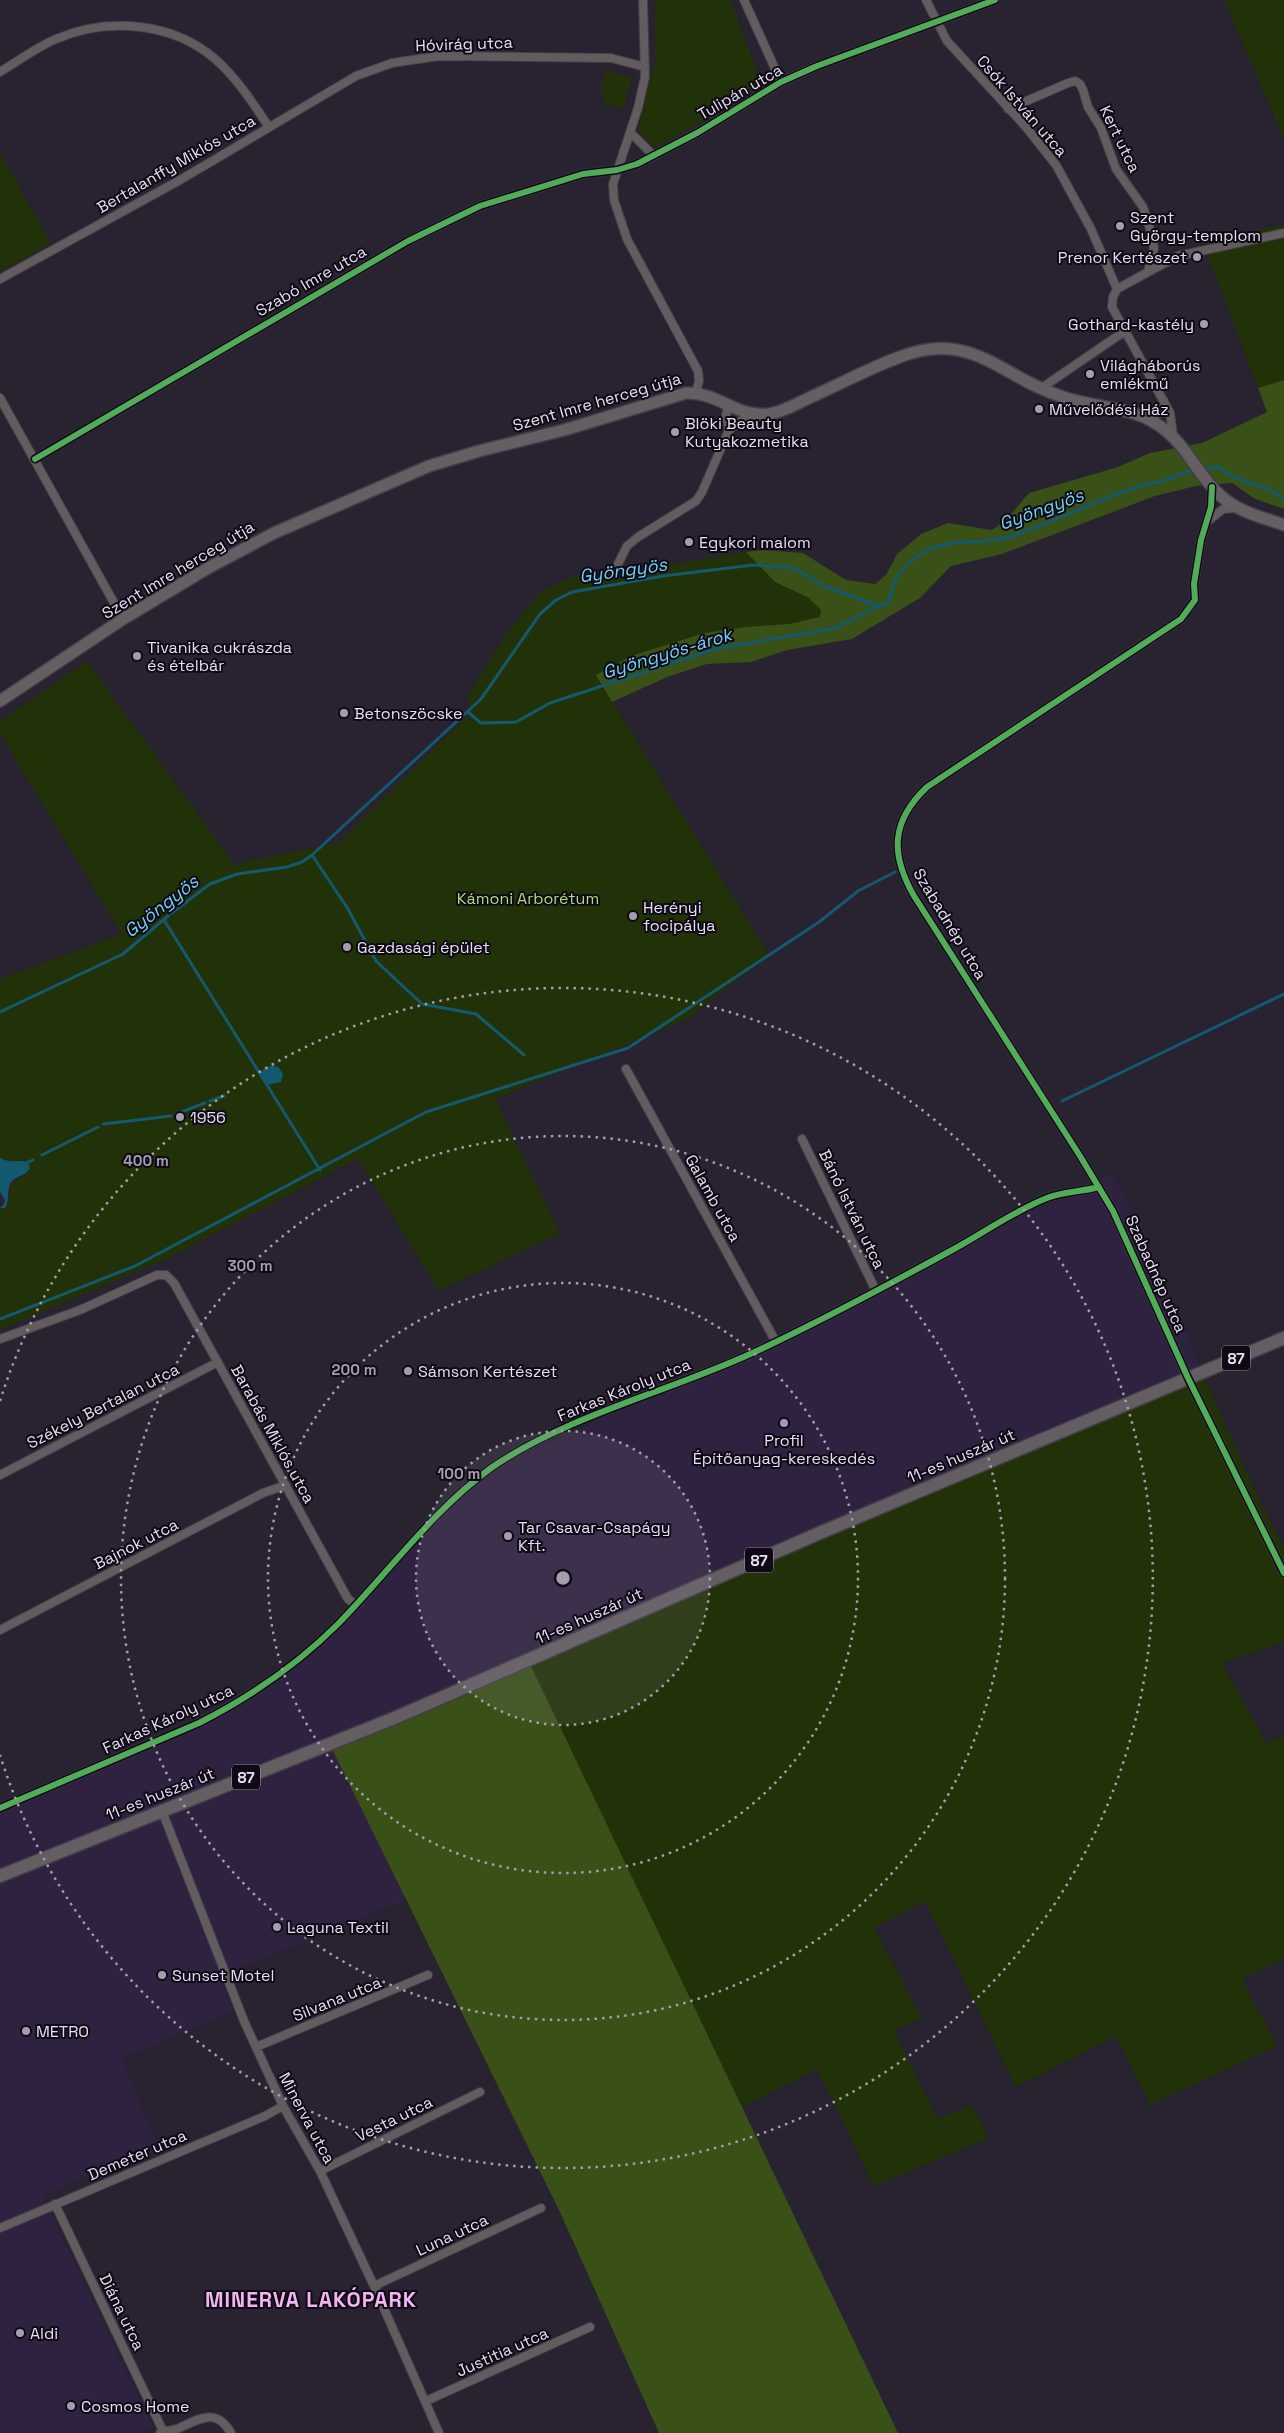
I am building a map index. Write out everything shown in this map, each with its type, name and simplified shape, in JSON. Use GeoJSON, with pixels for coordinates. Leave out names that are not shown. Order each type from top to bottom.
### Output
{"type":"FeatureCollection","features":[{"type":"Feature","properties":{"kind":"main road","name":"Szent Imre herceg útja"},"geometry":{"type":"LineString","coordinates":[[0,701],[123,619],[250,545],[429,466],[591,422],[674,395],[696,392],[706,394],[750,414],[772,413],[788,408],[896,358],[930,349],[950,349],[984,356],[1040,389],[1065,398],[1144,417],[1172,436],[1212,486],[1238,508],[1283,524]]}},
{"type":"Feature","properties":{"kind":"main road","name":"87"},"geometry":{"type":"LineString","coordinates":[[1188,1378],[1284,1338]]}},
{"type":"Feature","properties":{"kind":"main road","name":"11-es huszár út"},"geometry":{"type":"LineString","coordinates":[[0,1876],[397,1717],[822,1532],[1188,1378]]}},
{"type":"Feature","properties":{"kind":"street"},"geometry":{"type":"LineString","coordinates":[[643,0],[645,77],[614,184],[619,220],[627,239],[698,371],[699,381],[696,392]]}},
{"type":"Feature","properties":{"kind":"street"},"geometry":{"type":"LineString","coordinates":[[744,0],[781,82]]}},
{"type":"Feature","properties":{"kind":"street","name":"Csók István utca"},"geometry":{"type":"LineString","coordinates":[[926,0],[936,23],[947,41],[1040,145],[1075,197],[1117,289]]}},
{"type":"Feature","properties":{"kind":"street","name":"Tulipán utca"},"geometry":{"type":"LineString","coordinates":[[618,170],[632,166],[697,133],[781,82],[817,66],[995,0]]}},
{"type":"Feature","properties":{"kind":"street","name":"Bertalanffy Miklós utca"},"geometry":{"type":"LineString","coordinates":[[0,72],[54,39],[70,33],[103,26],[150,29],[184,39],[215,59],[245,92],[269,126],[180,180],[0,279]]}},
{"type":"Feature","properties":{"kind":"street","name":"Hóvirág utca"},"geometry":{"type":"LineString","coordinates":[[269,126],[356,76],[406,59],[458,55],[587,57],[611,58],[645,67]]}},
{"type":"Feature","properties":{"kind":"street","name":"Kert utca"},"geometry":{"type":"LineString","coordinates":[[1008,109],[1068,82],[1075,81],[1080,84],[1088,107],[1100,128],[1116,169],[1142,207],[1151,232],[1154,248],[1148,272]]}},
{"type":"Feature","properties":{"kind":"street"},"geometry":{"type":"LineString","coordinates":[[630,132],[653,155]]}},
{"type":"Feature","properties":{"kind":"street","name":"Szabó Imre utca"},"geometry":{"type":"LineString","coordinates":[[35,459],[433,227],[480,206],[550,184],[583,174],[618,170]]}},
{"type":"Feature","properties":{"kind":"street"},"geometry":{"type":"LineString","coordinates":[[1172,436],[1170,413],[1164,399],[1112,307],[1112,297],[1117,289],[1178,256],[1284,233]]}},
{"type":"Feature","properties":{"kind":"street"},"geometry":{"type":"LineString","coordinates":[[1040,389],[1125,331]]}},
{"type":"Feature","properties":{"kind":"street"},"geometry":{"type":"LineString","coordinates":[[0,398],[123,619]]}},
{"type":"Feature","properties":{"kind":"street"},"geometry":{"type":"LineString","coordinates":[[1144,417],[1164,412],[1164,399]]}},
{"type":"Feature","properties":{"kind":"street"},"geometry":{"type":"LineString","coordinates":[[728,405],[726,415],[729,430]]}},
{"type":"Feature","properties":{"kind":"street"},"geometry":{"type":"LineString","coordinates":[[618,564],[627,546],[638,536],[696,501],[702,492],[729,430],[750,414]]}},
{"type":"Feature","properties":{"kind":"street","name":"Szabadnép utca"},"geometry":{"type":"LineString","coordinates":[[1212,486],[1211,507],[1206,522],[1194,584],[1196,600],[1181,619],[927,787],[910,804],[899,828],[898,859],[907,885],[1099,1187],[1124,1234],[1188,1378],[1284,1573]]}},
{"type":"Feature","properties":{"kind":"street"},"geometry":{"type":"LineString","coordinates":[[1206,522],[1215,513],[1223,509],[1238,508]]}},
{"type":"Feature","properties":{"kind":"street","name":"Galamb utca"},"geometry":{"type":"LineString","coordinates":[[626,1069],[776,1342]]}},
{"type":"Feature","properties":{"kind":"street","name":"Bánó István utca"},"geometry":{"type":"LineString","coordinates":[[802,1139],[876,1291]]}},
{"type":"Feature","properties":{"kind":"street","name":"Farkas Károly utca"},"geometry":{"type":"LineString","coordinates":[[2,1807],[177,1733],[229,1708],[290,1666],[337,1626],[461,1492],[493,1467],[565,1428],[776,1342],[876,1291],[1045,1198],[1057,1194],[1099,1187]]}},
{"type":"Feature","properties":{"kind":"street","name":"Barabás Miklós utca"},"geometry":{"type":"LineString","coordinates":[[0,1339],[80,1310],[157,1275],[166,1275],[174,1283],[348,1599],[356,1605]]}},
{"type":"Feature","properties":{"kind":"street","name":"Székely Bertalan utca"},"geometry":{"type":"LineString","coordinates":[[0,1475],[218,1362]]}},
{"type":"Feature","properties":{"kind":"street","name":"Bajnok utca"},"geometry":{"type":"LineString","coordinates":[[0,1630],[263,1493],[286,1485]]}},
{"type":"Feature","properties":{"kind":"street"},"geometry":{"type":"LineString","coordinates":[[0,1798],[2,1807]]}},
{"type":"Feature","properties":{"kind":"street","name":"Minerva utca"},"geometry":{"type":"LineString","coordinates":[[162,1811],[256,2047],[283,2106],[320,2171],[374,2286],[439,2433]]}},
{"type":"Feature","properties":{"kind":"street","name":"Silvana utca"},"geometry":{"type":"LineString","coordinates":[[256,2047],[428,1975]]}},
{"type":"Feature","properties":{"kind":"street","name":"Vesta utca"},"geometry":{"type":"LineString","coordinates":[[320,2171],[480,2092]]}},
{"type":"Feature","properties":{"kind":"street","name":"Demeter utca"},"geometry":{"type":"LineString","coordinates":[[0,2228],[265,2116],[283,2106]]}},
{"type":"Feature","properties":{"kind":"street","name":"Diána utca"},"geometry":{"type":"LineString","coordinates":[[55,2204],[162,2432]]}},
{"type":"Feature","properties":{"kind":"street","name":"Luna utca"},"geometry":{"type":"LineString","coordinates":[[374,2286],[541,2208]]}},
{"type":"Feature","properties":{"kind":"street","name":"Justitia utca"},"geometry":{"type":"LineString","coordinates":[[426,2401],[590,2327]]}},
{"type":"Feature","properties":{"kind":"street"},"geometry":{"type":"LineString","coordinates":[[162,2432],[177,2429],[207,2417],[223,2422],[231,2433]]}},
{"type":"Feature","properties":{"kind":"shaded area"},"geometry":{"type":"Polygon","coordinates":[[[1112,1174],[1130,1206],[1205,1378],[719,1580],[431,1710],[331,1747],[408,1899],[220,1976],[233,2011],[121,2059],[158,2144],[42,2196],[153,2428],[142,2433],[0,2433],[0,1813],[179,1736],[231,1712],[255,1697],[292,1670],[340,1628],[463,1496],[491,1473],[516,1459],[1112,1174]]]}},
{"type":"Feature","properties":{"kind":"green space"},"geometry":{"type":"Polygon","coordinates":[[[655,0],[730,0],[762,84],[692,128],[654,148],[638,130],[655,61],[655,0]]]}},
{"type":"Feature","properties":{"kind":"green space"},"geometry":{"type":"Polygon","coordinates":[[[1224,0],[1284,0],[1284,139],[1224,0]]]}},
{"type":"Feature","properties":{"kind":"green space"},"geometry":{"type":"Polygon","coordinates":[[[606,71],[632,77],[623,109],[604,105],[601,87],[606,71]]]}},
{"type":"Feature","properties":{"kind":"green space"},"geometry":{"type":"Polygon","coordinates":[[[0,153],[51,243],[0,272],[0,153]]]}},
{"type":"Feature","properties":{"kind":"green space"},"geometry":{"type":"Polygon","coordinates":[[[1284,225],[1284,380],[1258,388],[1202,240],[1284,225]]]}},
{"type":"Feature","properties":{"kind":"green space"},"geometry":{"type":"Polygon","coordinates":[[[1284,380],[1284,509],[1255,499],[1232,483],[1196,486],[1155,496],[1002,554],[951,566],[920,598],[852,639],[787,650],[751,662],[707,664],[667,677],[612,702],[596,675],[631,656],[704,633],[745,627],[789,624],[820,617],[821,610],[809,598],[775,582],[746,552],[762,550],[803,553],[846,580],[875,584],[886,575],[897,554],[921,534],[948,523],[992,530],[1007,519],[1029,493],[1118,467],[1150,453],[1202,443],[1267,412],[1258,388],[1284,380]]]}},
{"type":"Feature","properties":{"kind":"green space","name":"Kámoni Arborétum"},"geometry":{"type":"Polygon","coordinates":[[[746,552],[775,582],[809,597],[821,610],[820,617],[789,624],[745,627],[704,633],[596,675],[769,955],[686,1020],[495,1099],[560,1233],[439,1291],[358,1159],[164,1260],[0,1330],[0,1208],[5,1208],[11,1186],[14,1182],[27,1174],[21,1160],[13,1163],[0,1158],[0,979],[122,934],[15,759],[0,732],[0,721],[87,661],[234,864],[338,843],[470,713],[468,695],[503,638],[540,592],[571,577],[625,572],[746,552]]]}},
{"type":"Feature","properties":{"kind":"green space"},"geometry":{"type":"Polygon","coordinates":[[[1205,1378],[1262,1506],[1284,1546],[1284,1642],[1222,1663],[1266,1743],[1284,1736],[1284,1959],[1242,1979],[1277,2046],[1150,2105],[1116,2036],[1016,2087],[925,1901],[874,1928],[922,2018],[894,2031],[938,2119],[971,2105],[989,2138],[874,2186],[817,2069],[742,2107],[531,1666],[719,1580],[1205,1378]]]}},
{"type":"Feature","properties":{"kind":"green space"},"geometry":{"type":"Polygon","coordinates":[[[531,1666],[898,2433],[659,2433],[559,2210],[331,1747],[431,1710],[531,1666]]]}},
{"type":"Feature","properties":{"kind":"water"},"geometry":{"type":"Polygon","coordinates":[[[273,1065],[279,1068],[283,1074],[281,1082],[267,1085],[259,1074],[266,1067],[273,1065]]]}},
{"type":"Feature","properties":{"kind":"water"},"geometry":{"type":"Polygon","coordinates":[[[0,1158],[7,1161],[28,1162],[30,1168],[11,1183],[5,1208],[0,1208],[5,1200],[0,1192],[0,1158]]]}},
{"type":"Feature","properties":{"kind":"waterway","name":"Gyöngyös"},"geometry":{"type":"LineString","coordinates":[[1201,469],[1219,467],[1231,476],[1269,489],[1284,499]]}},
{"type":"Feature","properties":{"kind":"waterway","name":"Gyöngyös"},"geometry":{"type":"LineString","coordinates":[[0,1012],[123,954],[169,915],[210,884],[237,874],[287,867],[302,862],[312,855],[481,699],[540,614],[556,600],[572,592],[663,576],[753,565],[794,568],[824,586],[878,606],[887,604],[894,583],[903,569],[926,551],[947,544],[990,541],[1012,536],[1139,486],[1159,482],[1195,470]]}},
{"type":"Feature","properties":{"kind":"waterway","name":"Gyöngyös-árok"},"geometry":{"type":"LineString","coordinates":[[468,712],[481,723],[516,722],[550,703],[715,649],[836,628],[878,606]]}},
{"type":"Feature","properties":{"kind":"waterway"},"geometry":{"type":"LineString","coordinates":[[312,855],[348,909],[376,961],[422,1004],[476,1014],[524,1055]]}},
{"type":"Feature","properties":{"kind":"waterway"},"geometry":{"type":"LineString","coordinates":[[0,1319],[135,1266],[426,1112],[628,1048],[819,922],[858,891],[895,872]]}},
{"type":"Feature","properties":{"kind":"waterway"},"geometry":{"type":"LineString","coordinates":[[164,920],[320,1170]]}},
{"type":"Feature","properties":{"kind":"waterway"},"geometry":{"type":"LineString","coordinates":[[1062,1101],[1284,994]]}},
{"type":"Feature","properties":{"kind":"waterway"},"geometry":{"type":"LineString","coordinates":[[210,1101],[224,1096]]}},
{"type":"Feature","properties":{"kind":"waterway"},"geometry":{"type":"LineString","coordinates":[[176,1114],[205,1103]]}},
{"type":"Feature","properties":{"kind":"waterway"},"geometry":{"type":"LineString","coordinates":[[103,1124],[171,1116]]}},
{"type":"Feature","properties":{"kind":"waterway"},"geometry":{"type":"LineString","coordinates":[[42,1155],[98,1127]]}},
{"type":"Feature","properties":{"kind":"waterway"},"geometry":{"type":"LineString","coordinates":[[24,1164],[33,1160]]}},
{"type":"Feature","properties":{"kind":"cycle path"},"geometry":{"type":"LineString","coordinates":[[35,459],[408,241],[480,206],[583,174],[617,170],[637,164],[697,133],[781,82],[817,66],[995,0]]}},
{"type":"Feature","properties":{"kind":"cycle path"},"geometry":{"type":"LineString","coordinates":[[1212,487],[1211,507],[1201,540],[1194,584],[1195,600],[1181,619],[927,787],[906,812],[898,839],[898,852],[906,881],[914,896],[1113,1211],[1188,1378],[1284,1573]]}},
{"type":"Feature","properties":{"kind":"cycle path"},"geometry":{"type":"LineString","coordinates":[[0,1808],[199,1723],[255,1691],[306,1653],[338,1624],[430,1522],[470,1484],[521,1449],[587,1418],[759,1350],[833,1314],[1035,1203],[1060,1194],[1099,1187]]}},
{"type":"Feature","properties":{"kind":"place","name":"Szent György-templom"},"geometry":{"type":"Point","coordinates":[1120,226]}},
{"type":"Feature","properties":{"kind":"place","name":"Prenor Kertészet"},"geometry":{"type":"Point","coordinates":[1197,257]}},
{"type":"Feature","properties":{"kind":"place","name":"Gothard-kastély"},"geometry":{"type":"Point","coordinates":[1204,324]}},
{"type":"Feature","properties":{"kind":"place","name":"Világháborús emlékmű"},"geometry":{"type":"Point","coordinates":[1090,374]}},
{"type":"Feature","properties":{"kind":"place","name":"Művelődési Ház"},"geometry":{"type":"Point","coordinates":[1039,409]}},
{"type":"Feature","properties":{"kind":"place","name":"Blöki Beauty Kutyakozmetika"},"geometry":{"type":"Point","coordinates":[675,432]}},
{"type":"Feature","properties":{"kind":"place","name":"Egykori malom"},"geometry":{"type":"Point","coordinates":[689,542]}},
{"type":"Feature","properties":{"kind":"place","name":"Tivanika cukrászda és ételbár"},"geometry":{"type":"Point","coordinates":[137,656]}},
{"type":"Feature","properties":{"kind":"place","name":"Betonszöcske"},"geometry":{"type":"Point","coordinates":[344,713]}},
{"type":"Feature","properties":{"kind":"place","name":"Herényi focipálya"},"geometry":{"type":"Point","coordinates":[633,916]}},
{"type":"Feature","properties":{"kind":"place","name":"Gazdasági épület"},"geometry":{"type":"Point","coordinates":[347,947]}},
{"type":"Feature","properties":{"kind":"place","name":"1956"},"geometry":{"type":"Point","coordinates":[180,1117]}},
{"type":"Feature","properties":{"kind":"place","name":"Sámson Kertészet"},"geometry":{"type":"Point","coordinates":[408,1371]}},
{"type":"Feature","properties":{"kind":"place","name":"Profil Építőanyag-kereskedés"},"geometry":{"type":"Point","coordinates":[784,1423]}},
{"type":"Feature","properties":{"kind":"place","name":"Tar Csavar-Csapágy Kft."},"geometry":{"type":"Point","coordinates":[508,1536]}},
{"type":"Feature","properties":{"kind":"place","name":"Laguna Textil"},"geometry":{"type":"Point","coordinates":[277,1927]}},
{"type":"Feature","properties":{"kind":"place","name":"Sunset Motel"},"geometry":{"type":"Point","coordinates":[162,1975]}},
{"type":"Feature","properties":{"kind":"place","name":"METRO"},"geometry":{"type":"Point","coordinates":[26,2031]}},
{"type":"Feature","properties":{"kind":"place","name":"Aldi"},"geometry":{"type":"Point","coordinates":[20,2333]}},
{"type":"Feature","properties":{"kind":"place","name":"Cosmos Home"},"geometry":{"type":"Point","coordinates":[71,2406]}},
{"type":"Feature","properties":{"kind":"district","name":"MINERVA LAKÓPARK"},"geometry":{"type":"Point","coordinates":[311,2299]}}]}
